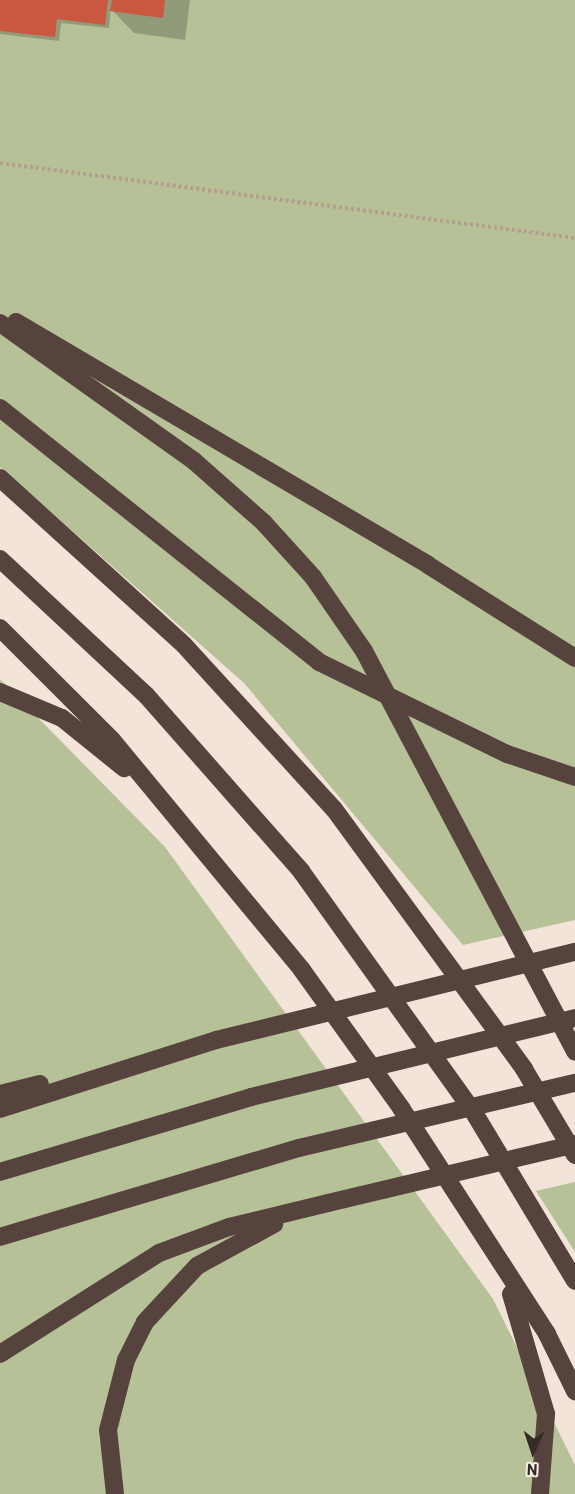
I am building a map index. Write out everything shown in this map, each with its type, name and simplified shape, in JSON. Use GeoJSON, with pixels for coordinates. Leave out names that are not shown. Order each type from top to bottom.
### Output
{"type":"FeatureCollection","features":[{"type":"Feature","properties":{"kind":"highway"},"geometry":{"type":"LineString","coordinates":[[0,313],[428,565],[575,658]]}},
{"type":"Feature","properties":{"kind":"highway"},"geometry":{"type":"LineString","coordinates":[[0,323],[194,461],[264,523],[313,577],[364,651],[575,1052]]}},
{"type":"Feature","properties":{"kind":"highway"},"geometry":{"type":"LineString","coordinates":[[0,408],[318,662],[507,754],[575,777]]}},
{"type":"Feature","properties":{"kind":"highway"},"geometry":{"type":"LineString","coordinates":[[0,478],[184,645],[334,809],[525,1069],[575,1155]]}},
{"type":"Feature","properties":{"kind":"highway"},"geometry":{"type":"LineString","coordinates":[[0,559],[146,695],[301,871],[473,1111],[575,1281]]}},
{"type":"Feature","properties":{"kind":"highway"},"geometry":{"type":"LineString","coordinates":[[0,628],[112,740],[187,826],[302,970],[401,1108],[503,1272],[547,1334],[575,1391]]}},
{"type":"Feature","properties":{"kind":"highway"},"geometry":{"type":"LineString","coordinates":[[0,692],[62,718],[187,826]]}},
{"type":"Feature","properties":{"kind":"highway"},"geometry":{"type":"LineString","coordinates":[[0,1094],[575,952]]}},
{"type":"Feature","properties":{"kind":"highway"},"geometry":{"type":"LineString","coordinates":[[0,1172],[251,1097],[575,1018]]}},
{"type":"Feature","properties":{"kind":"highway"},"geometry":{"type":"LineString","coordinates":[[0,1109],[216,1040]]}},
{"type":"Feature","properties":{"kind":"highway"},"geometry":{"type":"LineString","coordinates":[[0,1237],[299,1148],[575,1083]]}},
{"type":"Feature","properties":{"kind":"highway"},"geometry":{"type":"LineString","coordinates":[[0,1354],[159,1252],[229,1227],[288,1216],[328,1203],[575,1144]]}},
{"type":"Feature","properties":{"kind":"highway"},"geometry":{"type":"LineString","coordinates":[[115,1494],[108,1430],[126,1360],[145,1322],[197,1266],[288,1216]]}},
{"type":"Feature","properties":{"kind":"highway"},"geometry":{"type":"LineString","coordinates":[[503,1272],[530,1346],[546,1414],[545,1480],[540,1494]]}},
{"type":"Feature","properties":{"kind":"path"},"geometry":{"type":"LineString","coordinates":[[0,163],[575,238]]}},
{"type":"Feature","properties":{"kind":"green space"},"geometry":{"type":"Polygon","coordinates":[[[0,0],[575,0],[575,920],[463,945],[244,683],[0,467],[0,0]]]}},
{"type":"Feature","properties":{"kind":"green space"},"geometry":{"type":"Polygon","coordinates":[[[0,679],[165,847],[493,1299],[575,1465],[575,1494],[0,1494],[0,679]]]}},
{"type":"Feature","properties":{"kind":"green space"},"geometry":{"type":"Polygon","coordinates":[[[575,1182],[575,1252],[536,1191],[575,1182]]]}},
{"type":"Feature","properties":{"kind":"building"},"geometry":{"type":"Polygon","coordinates":[[[0,0],[108,0],[105,25],[57,19],[55,37],[0,31],[0,0]]]}},
{"type":"Feature","properties":{"kind":"building"},"geometry":{"type":"Polygon","coordinates":[[[112,0],[165,0],[163,18],[110,11],[112,0]]]}}]}
